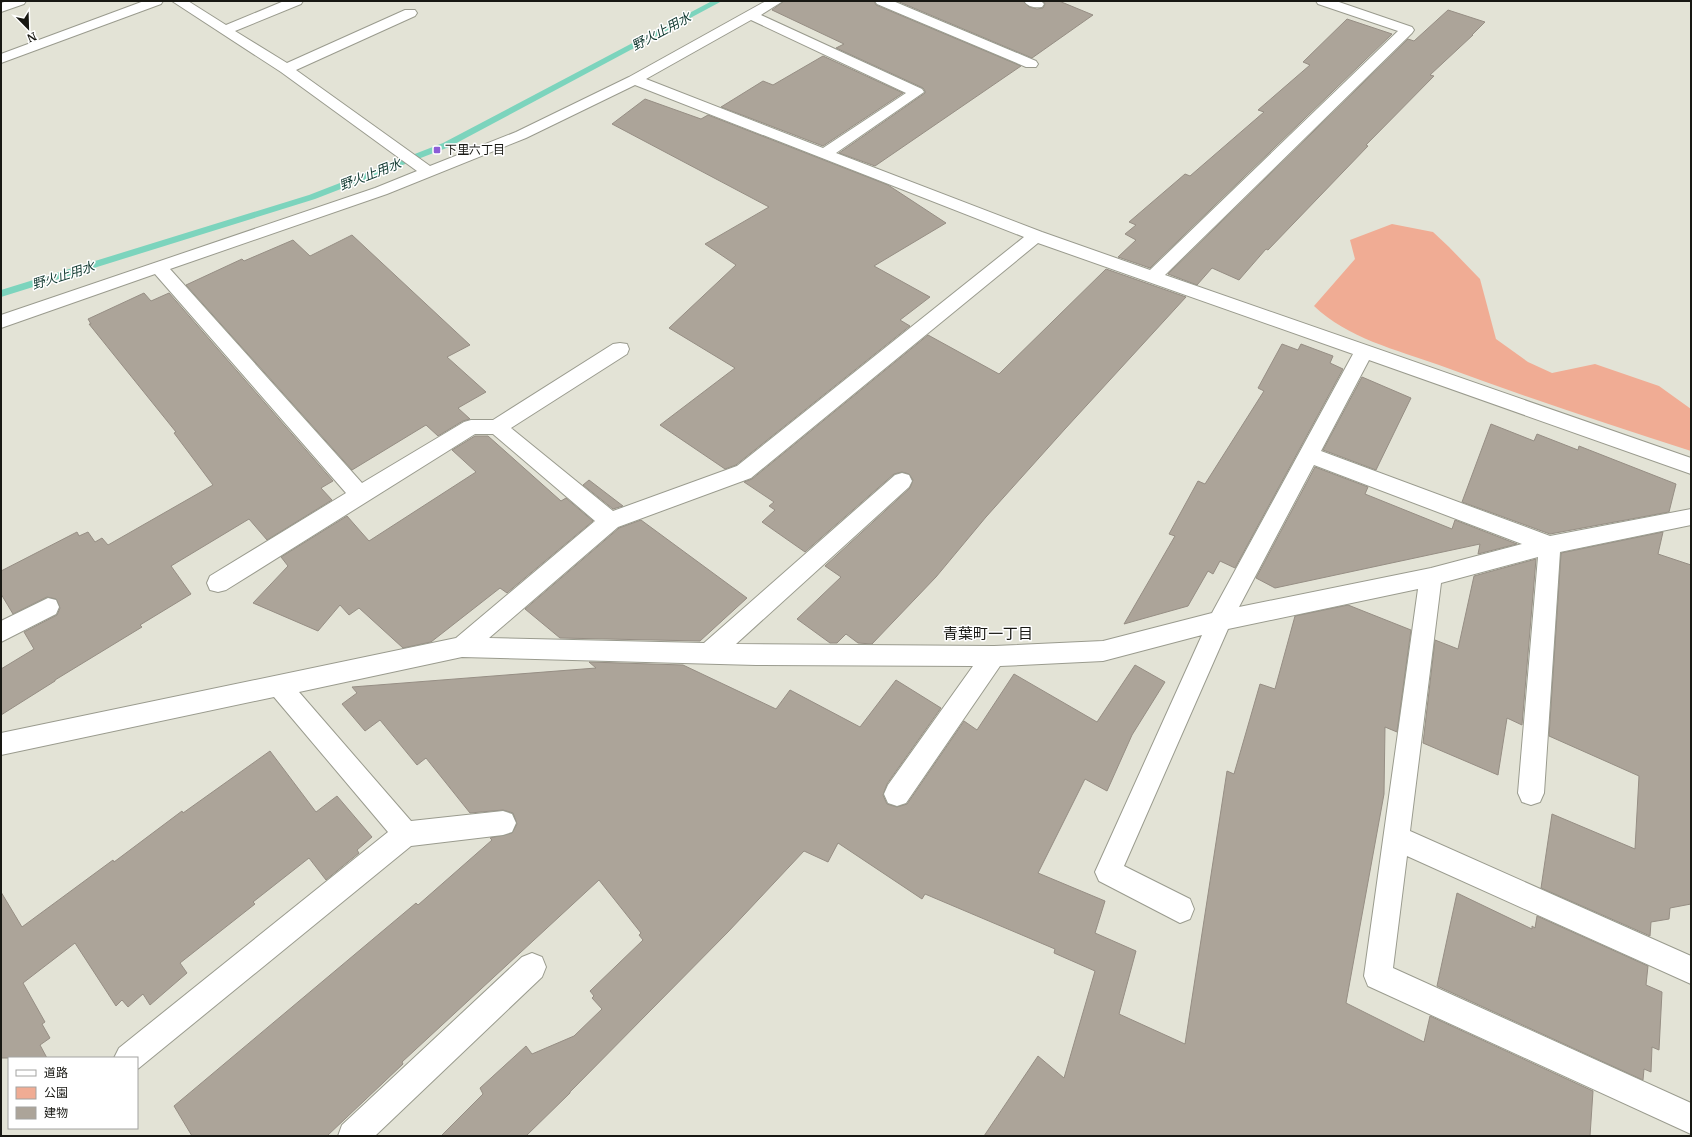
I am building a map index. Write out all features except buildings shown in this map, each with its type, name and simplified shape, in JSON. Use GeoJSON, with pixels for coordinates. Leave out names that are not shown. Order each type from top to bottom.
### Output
{"type":"FeatureCollection","features":[{"type":"Feature","properties":{"kind":"street"},"geometry":{"type":"LineString","coordinates":[[1,8],[19,1]]}},
{"type":"Feature","properties":{"kind":"street"},"geometry":{"type":"LineString","coordinates":[[1,59],[156,1]]}},
{"type":"Feature","properties":{"kind":"street"},"geometry":{"type":"LineString","coordinates":[[179,1],[286,69],[424,168]]}},
{"type":"Feature","properties":{"kind":"street"},"geometry":{"type":"LineString","coordinates":[[225,30],[296,1]]}},
{"type":"Feature","properties":{"kind":"street"},"geometry":{"type":"LineString","coordinates":[[1,322],[381,191],[424,168],[521,135],[634,80],[776,1]]}},
{"type":"Feature","properties":{"kind":"street"},"geometry":{"type":"LineString","coordinates":[[882,1],[1031,64]]}},
{"type":"Feature","properties":{"kind":"street"},"geometry":{"type":"LineString","coordinates":[[1152,278],[1407,30],[1323,1]]}},
{"type":"Feature","properties":{"kind":"street"},"geometry":{"type":"LineString","coordinates":[[286,69],[410,13]]}},
{"type":"Feature","properties":{"kind":"street"},"geometry":{"type":"LineString","coordinates":[[751,15],[917,92],[825,153]]}},
{"type":"Feature","properties":{"kind":"street"},"geometry":{"type":"LineString","coordinates":[[634,80],[1036,236],[1691,466]]}},
{"type":"Feature","properties":{"kind":"street"},"geometry":{"type":"LineString","coordinates":[[462,648],[610,521],[744,472],[1036,236]]}},
{"type":"Feature","properties":{"kind":"street"},"geometry":{"type":"LineString","coordinates":[[158,267],[360,495]]}},
{"type":"Feature","properties":{"kind":"street"},"geometry":{"type":"LineString","coordinates":[[218,583],[471,427],[497,427],[620,349]]}},
{"type":"Feature","properties":{"kind":"street"},"geometry":{"type":"LineString","coordinates":[[1180,909],[1108,872],[1220,621],[1364,352]]}},
{"type":"Feature","properties":{"kind":"street"},"geometry":{"type":"LineString","coordinates":[[497,427],[610,521]]}},
{"type":"Feature","properties":{"kind":"street"},"geometry":{"type":"LineString","coordinates":[[1309,455],[1550,545]]}},
{"type":"Feature","properties":{"kind":"street"},"geometry":{"type":"LineString","coordinates":[[710,653],[902,481]]}},
{"type":"Feature","properties":{"kind":"street"},"geometry":{"type":"LineString","coordinates":[[1,744],[278,685],[462,648],[764,655],[994,656],[1103,650],[1220,621],[1431,577],[1550,545],[1691,517]]}},
{"type":"Feature","properties":{"kind":"street"},"geometry":{"type":"LineString","coordinates":[[1531,793],[1550,545]]}},
{"type":"Feature","properties":{"kind":"street"},"geometry":{"type":"LineString","coordinates":[[1431,577],[1378,976],[1691,1119]]}},
{"type":"Feature","properties":{"kind":"street"},"geometry":{"type":"LineString","coordinates":[[1,632],[48,607]]}},
{"type":"Feature","properties":{"kind":"street"},"geometry":{"type":"LineString","coordinates":[[897,794],[994,656]]}},
{"type":"Feature","properties":{"kind":"street"},"geometry":{"type":"LineString","coordinates":[[278,685],[406,834]]}},
{"type":"Feature","properties":{"kind":"street"},"geometry":{"type":"LineString","coordinates":[[130,1057],[406,834],[504,823]]}},
{"type":"Feature","properties":{"kind":"street"},"geometry":{"type":"LineString","coordinates":[[1396,838],[1691,970],[1691,986]]}},
{"type":"Feature","properties":{"kind":"street"},"geometry":{"type":"LineString","coordinates":[[353,1136],[532,967]]}},
{"type":"Feature","properties":{"kind":"green space"},"geometry":{"type":"Polygon","coordinates":[[[1392,224],[1433,232],[1449,247],[1480,279],[1496,339],[1528,362],[1552,373],[1595,364],[1659,386],[1691,409],[1691,451],[1565,410],[1373,342],[1342,327],[1327,317],[1314,306],[1355,259],[1350,240],[1392,224]]]}},
{"type":"Feature","properties":{"kind":"waterway","name":"野火止用水"},"geometry":{"type":"LineString","coordinates":[[1,294],[312,197],[446,145],[718,1]]}},
{"type":"Feature","properties":{"kind":"place","name":"下里六丁目"},"geometry":{"type":"Point","coordinates":[437,150]}},
{"type":"Feature","properties":{"kind":"district","name":"青葉町一丁目"},"geometry":{"type":"Point","coordinates":[988,634]}}]}
